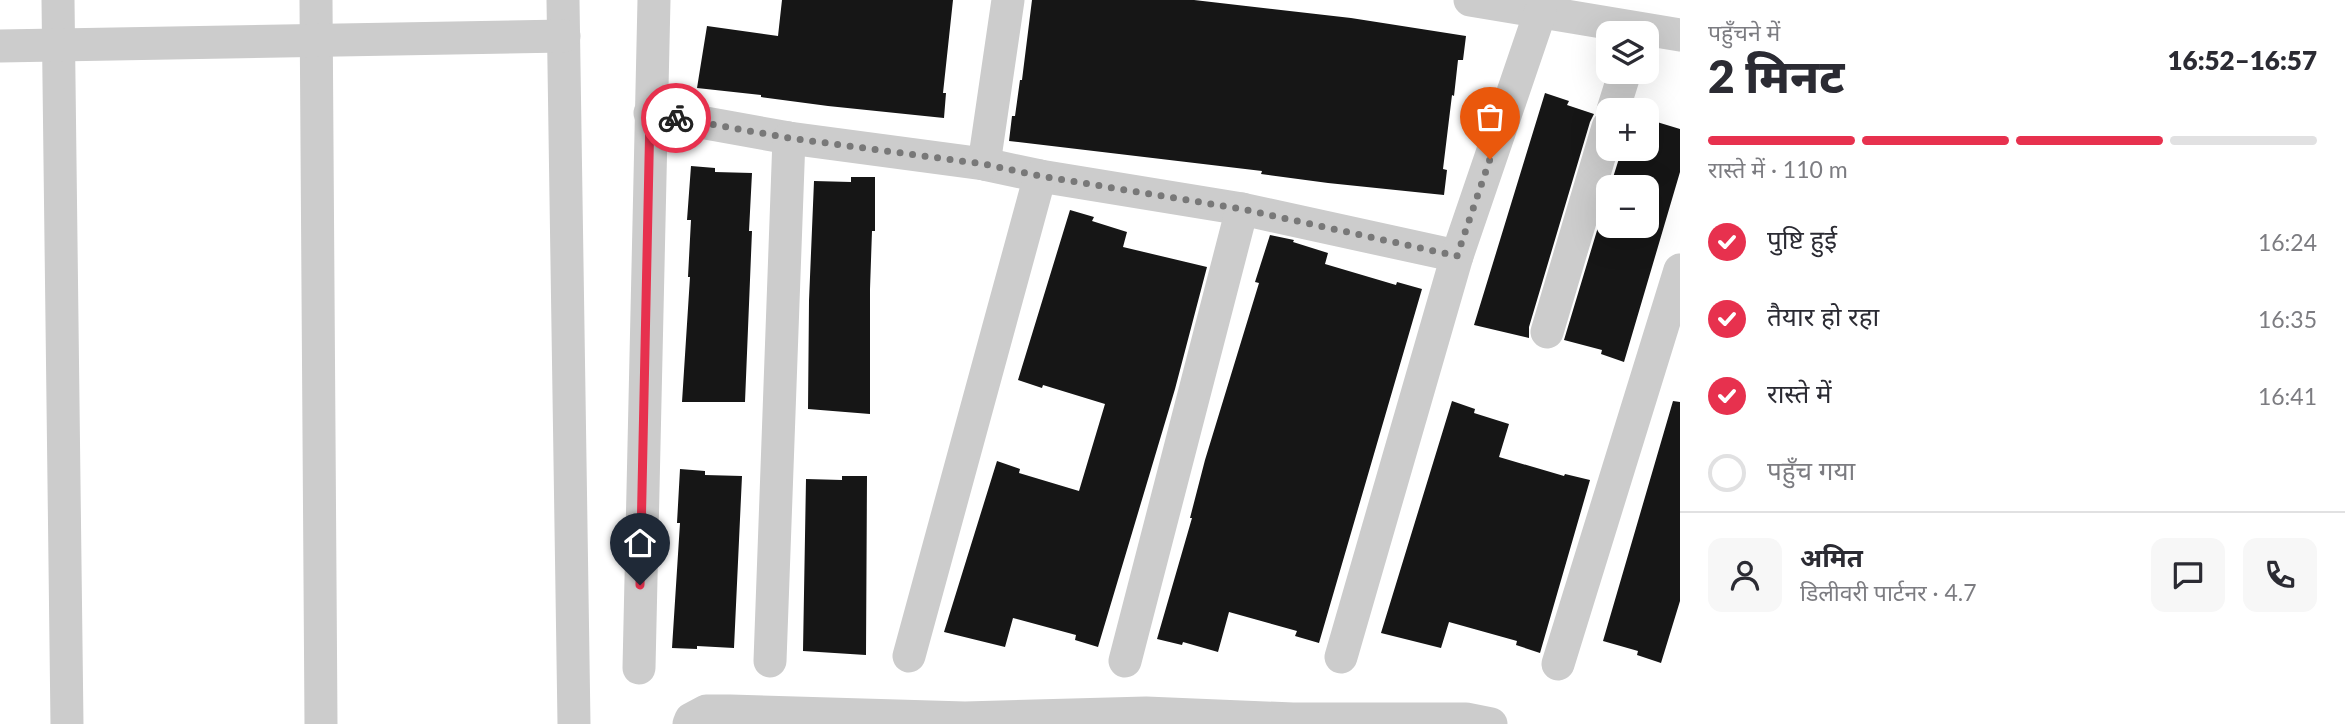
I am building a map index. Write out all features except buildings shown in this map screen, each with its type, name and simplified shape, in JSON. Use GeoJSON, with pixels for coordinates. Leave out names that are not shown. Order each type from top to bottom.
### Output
{"type":"FeatureCollection","features":[{"type":"Feature","properties":{"kind":"street"},"geometry":{"type":"LineString","coordinates":[[58,0],[67,724]]}},
{"type":"Feature","properties":{"kind":"street"},"geometry":{"type":"LineString","coordinates":[[316,0],[321,724]]}},
{"type":"Feature","properties":{"kind":"street"},"geometry":{"type":"LineString","coordinates":[[563,0],[573,724]]}},
{"type":"Feature","properties":{"kind":"street"},"geometry":{"type":"LineString","coordinates":[[639,668],[654,0]]}},
{"type":"Feature","properties":{"kind":"street"},"geometry":{"type":"LineString","coordinates":[[984,164],[1008,0]]}},
{"type":"Feature","properties":{"kind":"street"},"geometry":{"type":"LineString","coordinates":[[1470,0],[1596,23]]}},
{"type":"Feature","properties":{"kind":"street"},"geometry":{"type":"LineString","coordinates":[[1340,657],[1457,256],[1540,13]]}},
{"type":"Feature","properties":{"kind":"street"},"geometry":{"type":"LineString","coordinates":[[1659,33],[1680,35]]}},
{"type":"Feature","properties":{"kind":"street"},"geometry":{"type":"LineString","coordinates":[[0,46],[564,36]]}},
{"type":"Feature","properties":{"kind":"street"},"geometry":{"type":"LineString","coordinates":[[650,113],[789,138],[984,164],[1040,176],[1242,209],[1457,256]]}},
{"type":"Feature","properties":{"kind":"street"},"geometry":{"type":"LineString","coordinates":[[770,661],[789,138]]}},
{"type":"Feature","properties":{"kind":"street"},"geometry":{"type":"LineString","coordinates":[[1547,332],[1598,161]]}},
{"type":"Feature","properties":{"kind":"street"},"geometry":{"type":"LineString","coordinates":[[909,656],[1040,176]]}},
{"type":"Feature","properties":{"kind":"street"},"geometry":{"type":"LineString","coordinates":[[1125,661],[1242,209]]}},
{"type":"Feature","properties":{"kind":"street"},"geometry":{"type":"LineString","coordinates":[[1558,664],[1680,270]]}},
{"type":"Feature","properties":{"kind":"street"},"geometry":{"type":"LineString","coordinates":[[689,724],[691,719],[706,711],[821,719],[966,721],[1146,713],[1293,719],[1466,719],[1491,724]]}},
{"type":"Feature","properties":{"kind":"way so far"},"geometry":{"type":"LineString","coordinates":[[676,118],[789,138],[984,164],[1040,176],[1242,209],[1457,256],[1490,159]]}},
{"type":"Feature","properties":{"kind":"route"},"geometry":{"type":"LineString","coordinates":[[640,585],[650,113],[676,118]]}}]}
